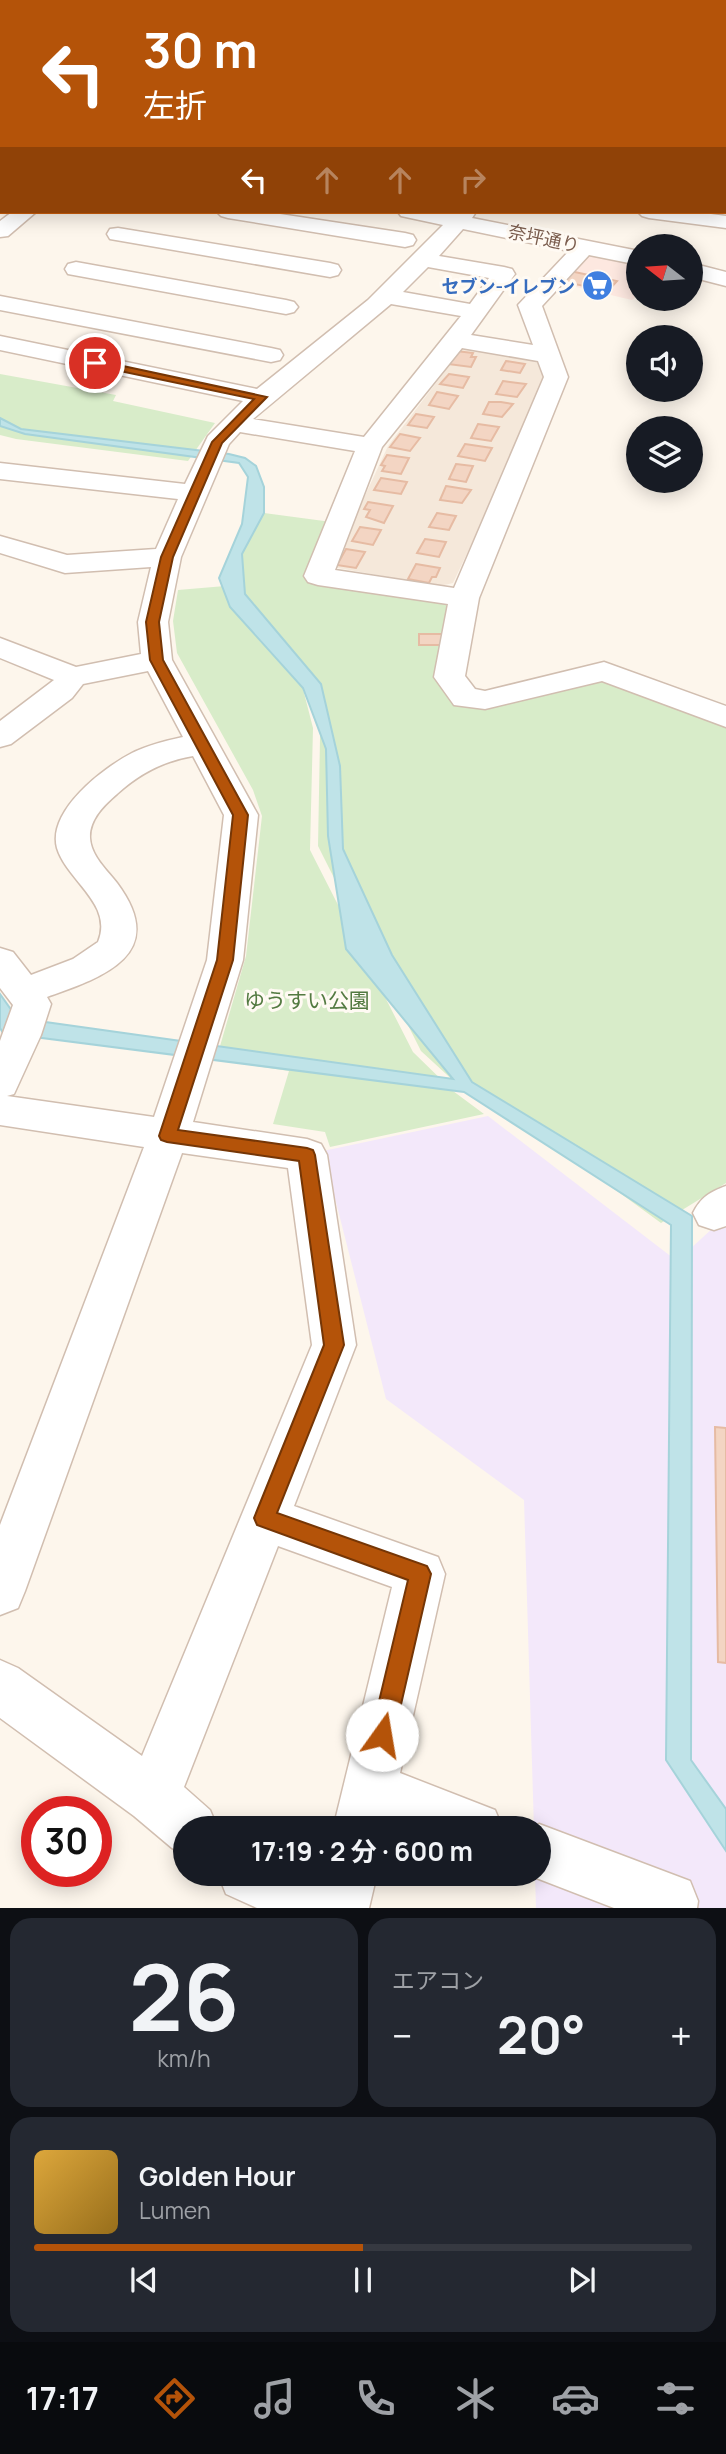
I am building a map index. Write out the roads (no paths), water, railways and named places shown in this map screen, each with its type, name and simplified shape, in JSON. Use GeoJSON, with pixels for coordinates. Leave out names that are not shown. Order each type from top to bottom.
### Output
{"type":"FeatureCollection","features":[{"type":"Feature","properties":{"kind":"street"},"geometry":{"type":"LineString","coordinates":[[0,231],[14,214]]}},
{"type":"Feature","properties":{"kind":"street"},"geometry":{"type":"LineString","coordinates":[[241,214],[405,240]]}},
{"type":"Feature","properties":{"kind":"street","name":"奈坪通り"},"geometry":{"type":"LineString","coordinates":[[435,214],[462,216],[626,255]]}},
{"type":"Feature","properties":{"kind":"street"},"geometry":{"type":"LineString","coordinates":[[664,214],[726,222]]}},
{"type":"Feature","properties":{"kind":"street"},"geometry":{"type":"LineString","coordinates":[[0,1591],[167,1136],[225,960],[240,815],[156,660],[153,622],[167,557],[217,442],[233,423],[261,397],[386,296],[424,260],[462,216]]}},
{"type":"Feature","properties":{"kind":"street"},"geometry":{"type":"LineString","coordinates":[[29,309],[126,226],[330,270]]}},
{"type":"Feature","properties":{"kind":"street"},"geometry":{"type":"LineString","coordinates":[[237,349],[373,235]]}},
{"type":"Feature","properties":{"kind":"street"},"geometry":{"type":"LineString","coordinates":[[585,246],[530,305],[556,377],[464,598],[449,677],[465,698],[485,700],[604,671],[726,717]]}},
{"type":"Feature","properties":{"kind":"street"},"geometry":{"type":"LineString","coordinates":[[424,260],[504,274],[456,340],[370,446],[318,576],[464,598]]}},
{"type":"Feature","properties":{"kind":"street"},"geometry":{"type":"LineString","coordinates":[[76,269],[286,307]]}},
{"type":"Feature","properties":{"kind":"street"},"geometry":{"type":"LineString","coordinates":[[704,273],[726,279]]}},
{"type":"Feature","properties":{"kind":"street"},"geometry":{"type":"LineString","coordinates":[[386,296],[476,312]]}},
{"type":"Feature","properties":{"kind":"street"},"geometry":{"type":"LineString","coordinates":[[0,303],[271,355]]}},
{"type":"Feature","properties":{"kind":"street"},"geometry":{"type":"LineString","coordinates":[[456,340],[547,355]]}},
{"type":"Feature","properties":{"kind":"street"},"geometry":{"type":"LineString","coordinates":[[0,343],[261,397]]}},
{"type":"Feature","properties":{"kind":"street"},"geometry":{"type":"LineString","coordinates":[[233,423],[370,446]]}},
{"type":"Feature","properties":{"kind":"street"},"geometry":{"type":"LineString","coordinates":[[0,471],[194,493]]}},
{"type":"Feature","properties":{"kind":"street"},"geometry":{"type":"LineString","coordinates":[[0,544],[65,564],[167,557]]}},
{"type":"Feature","properties":{"kind":"street"},"geometry":{"type":"LineString","coordinates":[[0,647],[73,677],[156,660]]}},
{"type":"Feature","properties":{"kind":"street"},"geometry":{"type":"LineString","coordinates":[[0,737],[61,691],[73,677]]}},
{"type":"Feature","properties":{"kind":"street"},"geometry":{"type":"LineString","coordinates":[[0,1083],[24,1015],[103,960],[114,948],[121,929],[116,909],[74,848],[72,826],[89,803],[125,770],[156,755],[202,744]]}},
{"type":"Feature","properties":{"kind":"street"},"geometry":{"type":"LineString","coordinates":[[0,961],[24,1015]]}},
{"type":"Feature","properties":{"kind":"street"},"geometry":{"type":"LineString","coordinates":[[0,1110],[307,1155],[334,1345],[265,1518],[172,1813],[0,1686]]}},
{"type":"Feature","properties":{"kind":"street"},"geometry":{"type":"LineString","coordinates":[[265,1518],[420,1574],[365,1809],[404,1816]]}},
{"type":"Feature","properties":{"kind":"street"},"geometry":{"type":"LineString","coordinates":[[551,1856],[670,1901],[669,1908]]}},
{"type":"Feature","properties":{"kind":"street"},"geometry":{"type":"LineString","coordinates":[[272,1886],[320,1908]]}},
{"type":"Feature","properties":{"kind":"street"},"geometry":{"type":"LineString","coordinates":[[341,1908],[346,1886]]}},
{"type":"Feature","properties":{"kind":"water"},"geometry":{"type":"Polygon","coordinates":[[[0,418],[21,429],[229,454],[245,458],[256,466],[264,487],[264,513],[242,554],[245,594],[321,684],[340,766],[343,849],[392,955],[472,1082],[692,1216],[691,1760],[726,1809],[726,1851],[666,1760],[671,1225],[464,1092],[3,1033],[0,1028],[0,994],[17,1018],[453,1079],[346,949],[328,836],[326,749],[303,688],[230,607],[219,578],[242,524],[248,477],[239,463],[25,434],[0,426],[0,418]]]}},
{"type":"Feature","properties":{"kind":"place","name":"セブン-イレブン"},"geometry":{"type":"Point","coordinates":[598,286]}},
{"type":"Feature","properties":{"kind":"park label","name":"ゆうすい公園"},"geometry":{"type":"Point","coordinates":[307,1000]}}]}
